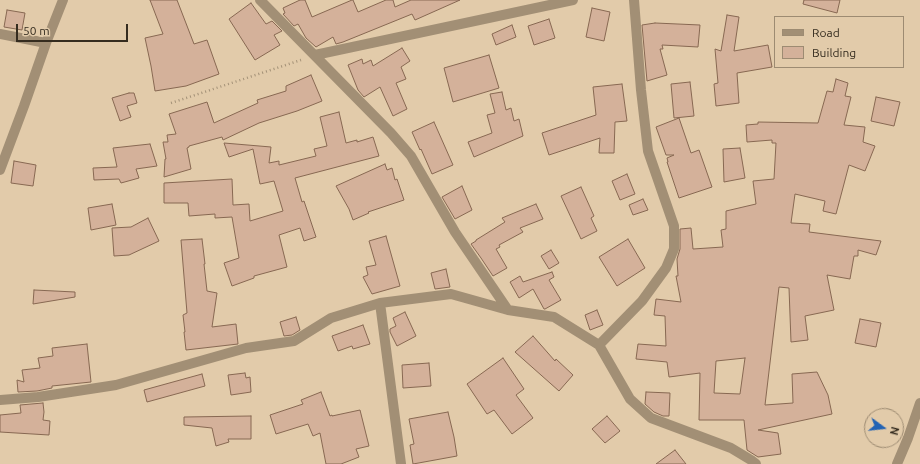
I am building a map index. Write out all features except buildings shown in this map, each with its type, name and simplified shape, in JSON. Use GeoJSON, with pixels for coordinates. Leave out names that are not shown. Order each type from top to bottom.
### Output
{"type":"FeatureCollection","features":[{"type":"Feature","properties":{"kind":"street"},"geometry":{"type":"LineString","coordinates":[[0,170],[63,0]]}},
{"type":"Feature","properties":{"kind":"street"},"geometry":{"type":"LineString","coordinates":[[260,0],[391,133],[411,156],[455,232],[508,310]]}},
{"type":"Feature","properties":{"kind":"street"},"geometry":{"type":"LineString","coordinates":[[315,55],[573,0]]}},
{"type":"Feature","properties":{"kind":"street"},"geometry":{"type":"LineString","coordinates":[[599,344],[642,301],[666,268],[674,249],[674,226],[648,151],[641,90],[634,0]]}},
{"type":"Feature","properties":{"kind":"street"},"geometry":{"type":"LineString","coordinates":[[0,34],[46,43]]}},
{"type":"Feature","properties":{"kind":"street"},"geometry":{"type":"LineString","coordinates":[[0,400],[116,385],[246,348],[294,341],[331,318],[380,303],[451,294],[508,310],[554,317],[599,344],[630,399],[651,418],[731,448],[756,464]]}},
{"type":"Feature","properties":{"kind":"street"},"geometry":{"type":"LineString","coordinates":[[380,303],[401,464]]}},
{"type":"Feature","properties":{"kind":"street"},"geometry":{"type":"LineString","coordinates":[[897,464],[920,403]]}},
{"type":"Feature","properties":{"kind":"path"},"geometry":{"type":"LineString","coordinates":[[171,103],[315,55]]}}]}
